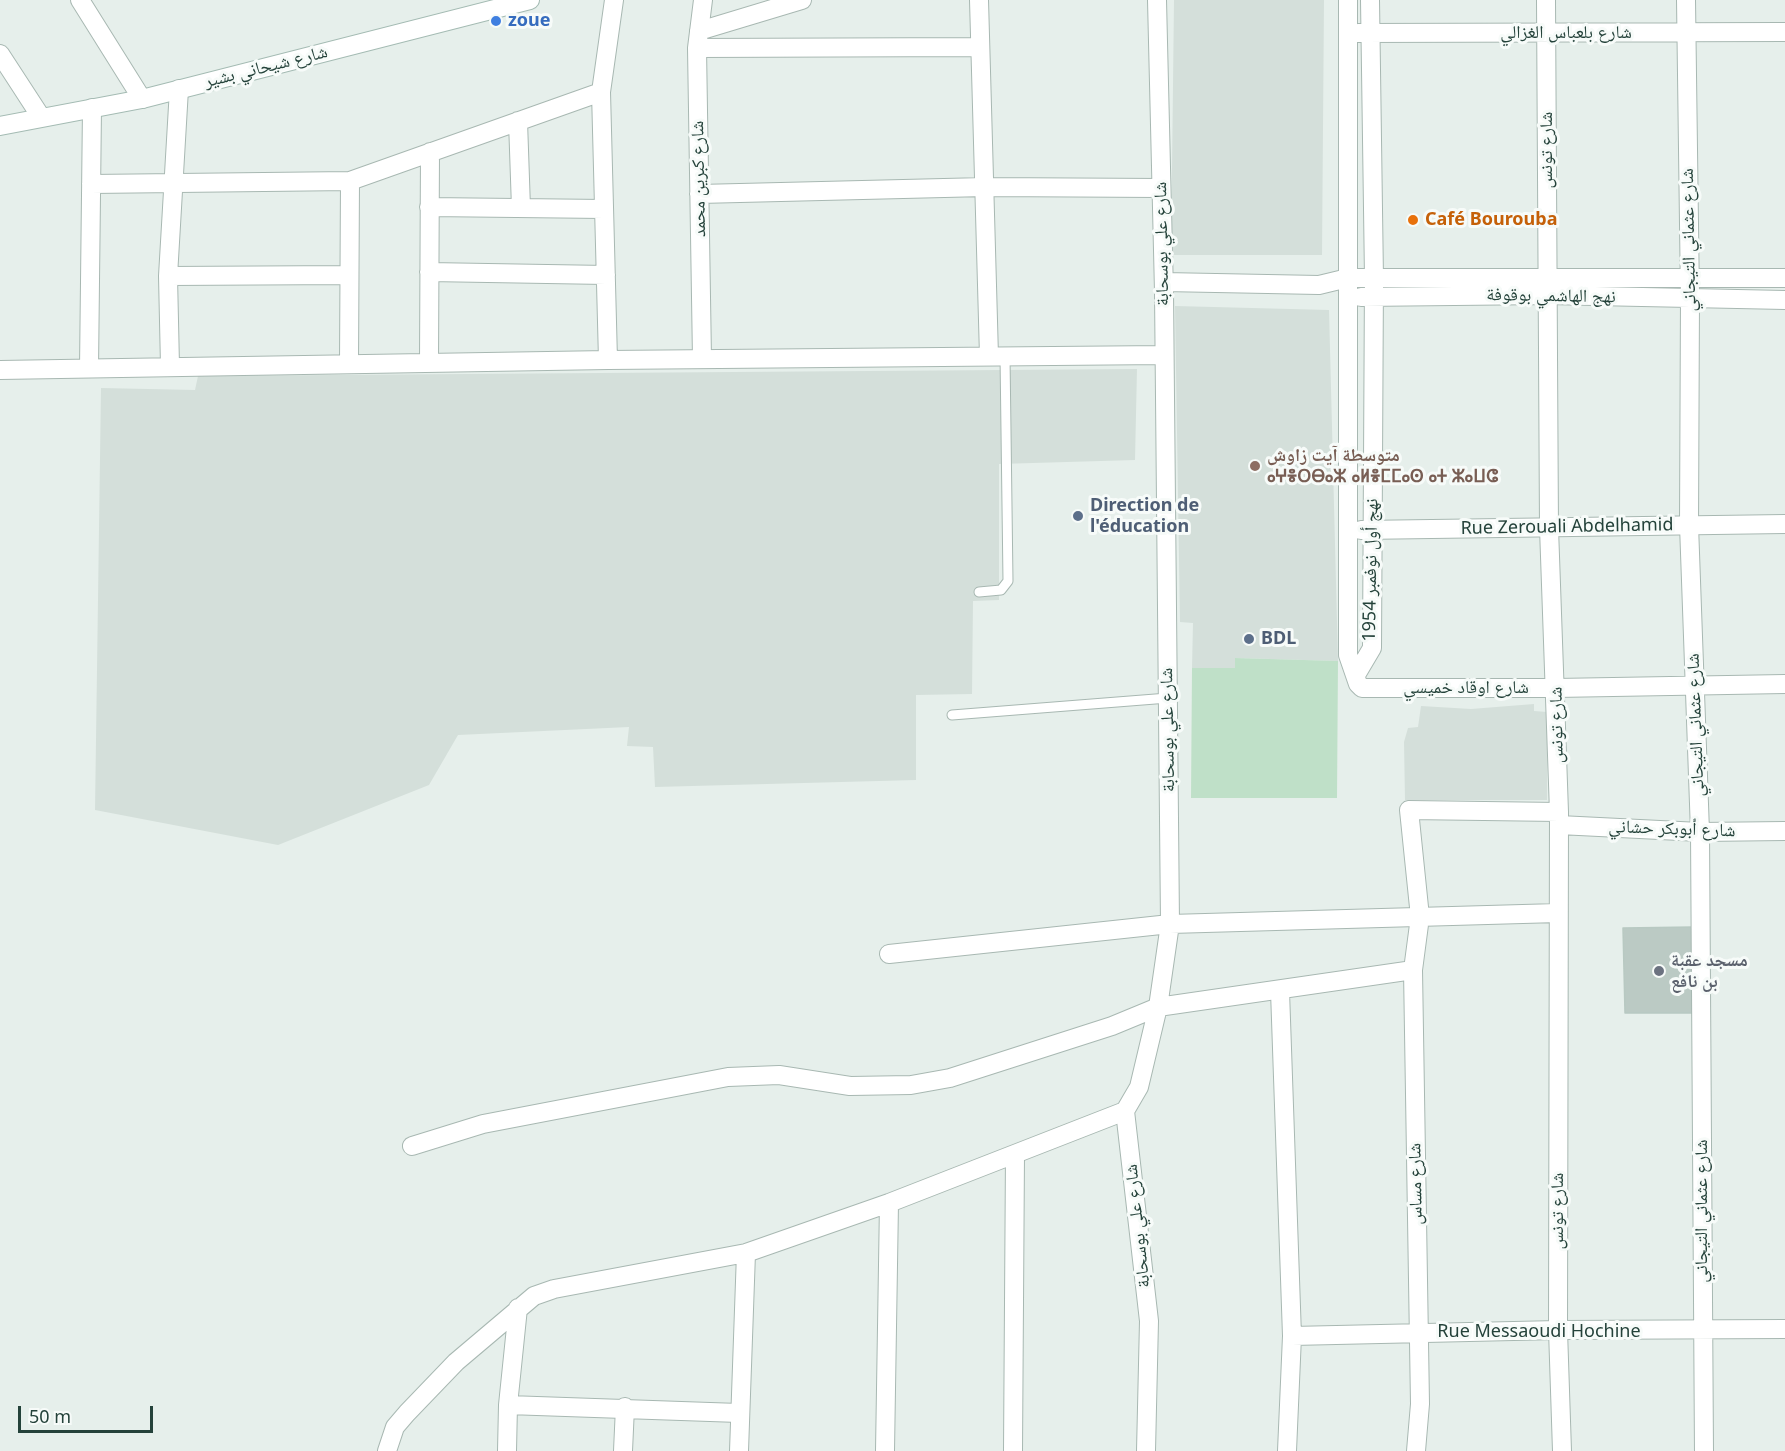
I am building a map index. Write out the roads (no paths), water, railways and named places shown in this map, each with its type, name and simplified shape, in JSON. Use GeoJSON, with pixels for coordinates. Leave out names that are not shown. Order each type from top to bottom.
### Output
{"type":"FeatureCollection","features":[{"type":"Feature","properties":{"kind":"street"},"geometry":{"type":"LineString","coordinates":[[80,0],[142,99]]}},
{"type":"Feature","properties":{"kind":"street","name":"شارع شيحاني بشير"},"geometry":{"type":"LineString","coordinates":[[0,126],[142,99],[530,0]]}},
{"type":"Feature","properties":{"kind":"street"},"geometry":{"type":"LineString","coordinates":[[608,360],[601,92],[614,0]]}},
{"type":"Feature","properties":{"kind":"street","name":"شارع كبرين محمد"},"geometry":{"type":"LineString","coordinates":[[702,359],[698,39],[703,0]]}},
{"type":"Feature","properties":{"kind":"street"},"geometry":{"type":"LineString","coordinates":[[698,39],[802,0]]}},
{"type":"Feature","properties":{"kind":"street"},"geometry":{"type":"LineString","coordinates":[[979,0],[985,187],[997,356]]}},
{"type":"Feature","properties":{"kind":"street","name":"شارع علي بوسحابة"},"geometry":{"type":"LineString","coordinates":[[1146,1451],[1149,1321],[1125,1111],[1139,1087],[1158,1007],[1170,924],[1164,282],[1157,0]]}},
{"type":"Feature","properties":{"kind":"street","name":"نهج أول نوفمبر 1954"},"geometry":{"type":"LineString","coordinates":[[1347,0],[1350,531],[1348,655],[1359,682]]}},
{"type":"Feature","properties":{"kind":"street","name":"نهج أول نوفمبر 1954"},"geometry":{"type":"LineString","coordinates":[[1359,682],[1372,648],[1374,278],[1370,0]]}},
{"type":"Feature","properties":{"kind":"street","name":"شارع تونس"},"geometry":{"type":"LineString","coordinates":[[1546,0],[1546,286],[1550,528],[1559,818],[1558,1330],[1562,1451]]}},
{"type":"Feature","properties":{"kind":"street","name":"شارع عثماني التيجاني"},"geometry":{"type":"LineString","coordinates":[[1686,0],[1690,278],[1689,525],[1700,832],[1704,1451]]}},
{"type":"Feature","properties":{"kind":"street","name":"شارع بلعباس الغزالي"},"geometry":{"type":"LineString","coordinates":[[1347,33],[1785,32]]}},
{"type":"Feature","properties":{"kind":"street"},"geometry":{"type":"LineString","coordinates":[[698,39],[980,47]]}},
{"type":"Feature","properties":{"kind":"street"},"geometry":{"type":"LineString","coordinates":[[0,54],[40,117]]}},
{"type":"Feature","properties":{"kind":"street"},"geometry":{"type":"LineString","coordinates":[[1348,82],[1370,82]]}},
{"type":"Feature","properties":{"kind":"street"},"geometry":{"type":"LineString","coordinates":[[170,366],[168,276],[171,185],[179,89]]}},
{"type":"Feature","properties":{"kind":"street"},"geometry":{"type":"LineString","coordinates":[[91,184],[171,185],[350,181],[601,92]]}},
{"type":"Feature","properties":{"kind":"street"},"geometry":{"type":"LineString","coordinates":[[89,368],[92,108]]}},
{"type":"Feature","properties":{"kind":"street"},"geometry":{"type":"LineString","coordinates":[[518,122],[521,208]]}},
{"type":"Feature","properties":{"kind":"street"},"geometry":{"type":"LineString","coordinates":[[429,362],[430,152]]}},
{"type":"Feature","properties":{"kind":"street"},"geometry":{"type":"LineString","coordinates":[[349,364],[350,181]]}},
{"type":"Feature","properties":{"kind":"street"},"geometry":{"type":"LineString","coordinates":[[699,194],[985,187],[1161,188]]}},
{"type":"Feature","properties":{"kind":"street"},"geometry":{"type":"LineString","coordinates":[[429,207],[604,209]]}},
{"type":"Feature","properties":{"kind":"street"},"geometry":{"type":"LineString","coordinates":[[429,272],[606,275]]}},
{"type":"Feature","properties":{"kind":"street"},"geometry":{"type":"LineString","coordinates":[[168,276],[350,275]]}},
{"type":"Feature","properties":{"kind":"street","name":"نهج الهاشمي بوقوفة"},"geometry":{"type":"LineString","coordinates":[[1164,282],[1319,285],[1348,278],[1374,278],[1546,286],[1690,298],[1785,300]]}},
{"type":"Feature","properties":{"kind":"street","name":"نهج الهاشمي بوقوفة"},"geometry":{"type":"LineString","coordinates":[[1319,285],[1347,297],[1690,278],[1785,278]]}},
{"type":"Feature","properties":{"kind":"street"},"geometry":{"type":"LineString","coordinates":[[0,370],[429,362],[1164,355]]}},
{"type":"Feature","properties":{"kind":"street","name":"Rue Zerouali Abdelhamid"},"geometry":{"type":"LineString","coordinates":[[1350,531],[1785,524]]}},
{"type":"Feature","properties":{"kind":"street","name":"شارع اوقاد خميسي"},"geometry":{"type":"LineString","coordinates":[[1359,682],[1556,688],[1785,684]]}},
{"type":"Feature","properties":{"kind":"street","name":"شارع أبوبكر حشاني"},"geometry":{"type":"LineString","coordinates":[[1420,917],[1409,810],[1559,818],[1700,832],[1785,831]]}},
{"type":"Feature","properties":{"kind":"street"},"geometry":{"type":"LineString","coordinates":[[889,954],[1170,924],[1558,913]]}},
{"type":"Feature","properties":{"kind":"street","name":"شارع مساس"},"geometry":{"type":"LineString","coordinates":[[1416,1451],[1420,1404],[1413,970],[1420,917]]}},
{"type":"Feature","properties":{"kind":"street"},"geometry":{"type":"LineString","coordinates":[[412,1146],[483,1124],[728,1077],[779,1075],[869,1087],[911,1085],[950,1078],[1112,1026],[1158,1007],[1413,970]]}},
{"type":"Feature","properties":{"kind":"street"},"geometry":{"type":"LineString","coordinates":[[1280,991],[1292,1336],[1287,1451]]}},
{"type":"Feature","properties":{"kind":"street"},"geometry":{"type":"LineString","coordinates":[[387,1451],[395,1428],[407,1413],[456,1362],[534,1296],[554,1289],[746,1253],[889,1203],[1125,1111]]}},
{"type":"Feature","properties":{"kind":"street"},"geometry":{"type":"LineString","coordinates":[[1013,1451],[1015,1154]]}},
{"type":"Feature","properties":{"kind":"street"},"geometry":{"type":"LineString","coordinates":[[885,1451],[889,1203]]}},
{"type":"Feature","properties":{"kind":"street"},"geometry":{"type":"LineString","coordinates":[[739,1451],[746,1253]]}},
{"type":"Feature","properties":{"kind":"street"},"geometry":{"type":"LineString","coordinates":[[507,1451],[508,1405],[518,1308]]}},
{"type":"Feature","properties":{"kind":"street","name":"Rue Messaoudi Hochine"},"geometry":{"type":"LineString","coordinates":[[1292,1336],[1558,1330],[1785,1329]]}},
{"type":"Feature","properties":{"kind":"street"},"geometry":{"type":"LineString","coordinates":[[508,1405],[625,1407],[739,1413]]}},
{"type":"Feature","properties":{"kind":"street"},"geometry":{"type":"LineString","coordinates":[[624,1451],[625,1407]]}},
{"type":"Feature","properties":{"kind":"lane"},"geometry":{"type":"LineString","coordinates":[[979,592],[1006,587],[1010,568],[997,356]]}},
{"type":"Feature","properties":{"kind":"lane"},"geometry":{"type":"LineString","coordinates":[[952,715],[1168,698]]}},
{"type":"Feature","properties":{"kind":"place","name":"zoue"},"geometry":{"type":"Point","coordinates":[496,21]}},
{"type":"Feature","properties":{"kind":"place","name":"Café Bourouba"},"geometry":{"type":"Point","coordinates":[1413,220]}},
{"type":"Feature","properties":{"kind":"place","name":"متوسطة آيت زاوش ⴰⵖⴻⵔⴱⴰⵣ ⴰⵍⴻⵎⵎⴰⵙ ⴰⵜ ⵣⴰⵡⵛ"},"geometry":{"type":"Point","coordinates":[1255,466]}},
{"type":"Feature","properties":{"kind":"place","name":"Direction de l'éducation"},"geometry":{"type":"Point","coordinates":[1078,516]}},
{"type":"Feature","properties":{"kind":"place","name":"BDL"},"geometry":{"type":"Point","coordinates":[1249,639]}},
{"type":"Feature","properties":{"kind":"place","name":"مسجد عقبة بن نافع"},"geometry":{"type":"Point","coordinates":[1659,971]}}]}
